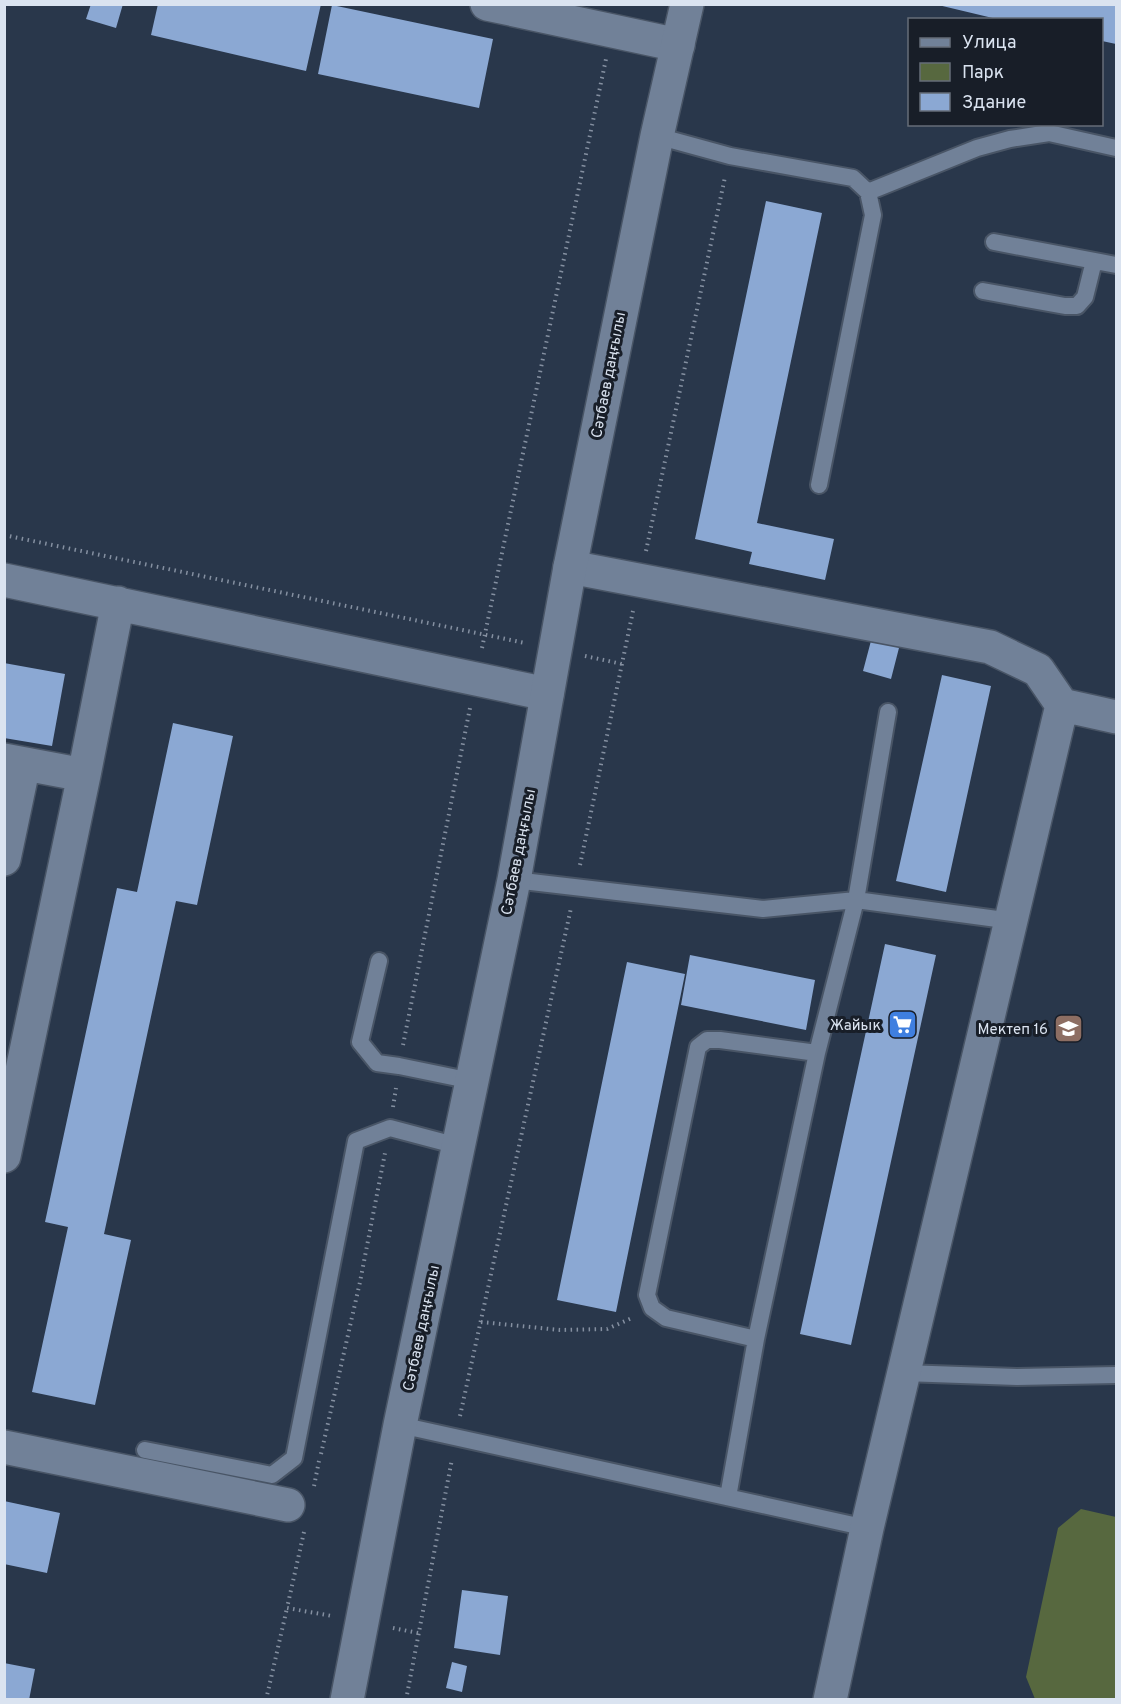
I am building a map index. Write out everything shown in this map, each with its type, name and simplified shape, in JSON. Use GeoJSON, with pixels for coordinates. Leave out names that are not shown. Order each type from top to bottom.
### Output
{"type":"FeatureCollection","features":[{"type":"Feature","properties":{"kind":"street"},"geometry":{"type":"LineString","coordinates":[[487,4],[678,45]]}},
{"type":"Feature","properties":{"kind":"street","name":"Сәтбаев даңғылы"},"geometry":{"type":"LineString","coordinates":[[347,1700],[400,1425],[514,880],[570,567],[657,136],[687,4]]}},
{"type":"Feature","properties":{"kind":"street"},"geometry":{"type":"LineString","coordinates":[[570,567],[990,647],[1038,670],[1062,705],[1116,717]]}},
{"type":"Feature","properties":{"kind":"street"},"geometry":{"type":"LineString","coordinates":[[4,580],[547,694]]}},
{"type":"Feature","properties":{"kind":"street"},"geometry":{"type":"LineString","coordinates":[[4,1156],[118,603]]}},
{"type":"Feature","properties":{"kind":"street"},"geometry":{"type":"LineString","coordinates":[[830,1700],[867,1528],[1062,705]]}},
{"type":"Feature","properties":{"kind":"street"},"geometry":{"type":"LineString","coordinates":[[4,859],[14,762],[84,775]]}},
{"type":"Feature","properties":{"kind":"street"},"geometry":{"type":"LineString","coordinates":[[4,1447],[302,1508]]}},
{"type":"Feature","properties":{"kind":"lane"},"geometry":{"type":"LineString","coordinates":[[868,192],[977,148],[1010,139],[1049,133],[1116,148]]}},
{"type":"Feature","properties":{"kind":"lane"},"geometry":{"type":"LineString","coordinates":[[657,136],[730,156],[853,178],[868,192],[873,215],[819,485]]}},
{"type":"Feature","properties":{"kind":"lane"},"geometry":{"type":"LineString","coordinates":[[994,242],[1116,265]]}},
{"type":"Feature","properties":{"kind":"lane"},"geometry":{"type":"LineString","coordinates":[[983,291],[1065,306],[1077,306],[1086,297],[1094,261]]}},
{"type":"Feature","properties":{"kind":"lane"},"geometry":{"type":"LineString","coordinates":[[728,1497],[756,1339],[817,1053],[856,900],[888,712]]}},
{"type":"Feature","properties":{"kind":"lane"},"geometry":{"type":"LineString","coordinates":[[514,880],[763,909],[856,900],[1012,921]]}},
{"type":"Feature","properties":{"kind":"lane"},"geometry":{"type":"LineString","coordinates":[[379,961],[360,1042],[377,1063],[472,1082]]}},
{"type":"Feature","properties":{"kind":"lane"},"geometry":{"type":"LineString","coordinates":[[756,1339],[666,1318],[652,1308],[647,1295],[698,1047],[707,1040],[720,1040],[817,1053]]}},
{"type":"Feature","properties":{"kind":"lane"},"geometry":{"type":"LineString","coordinates":[[145,1450],[272,1475],[294,1458],[356,1141],[390,1128],[458,1146]]}},
{"type":"Feature","properties":{"kind":"lane"},"geometry":{"type":"LineString","coordinates":[[904,1373],[1017,1377],[1116,1375]]}},
{"type":"Feature","properties":{"kind":"lane"},"geometry":{"type":"LineString","coordinates":[[400,1425],[867,1528]]}},
{"type":"Feature","properties":{"kind":"path"},"geometry":{"type":"LineString","coordinates":[[266,1700],[287,1608],[302,1508],[360,1282],[390,1128],[399,1066],[485,634],[612,31]]}},
{"type":"Feature","properties":{"kind":"path"},"geometry":{"type":"LineString","coordinates":[[406,1700],[456,1437],[730,156]]}},
{"type":"Feature","properties":{"kind":"path"},"geometry":{"type":"LineString","coordinates":[[4,535],[485,634]]}},
{"type":"Feature","properties":{"kind":"path"},"geometry":{"type":"LineString","coordinates":[[481,1322],[560,1330],[607,1329],[652,1308]]}},
{"type":"Feature","properties":{"kind":"path"},"geometry":{"type":"LineString","coordinates":[[287,1608],[362,1621]]}},
{"type":"Feature","properties":{"kind":"green space"},"geometry":{"type":"Polygon","coordinates":[[[1081,1509],[1116,1517],[1116,1699],[1035,1699],[1026,1677],[1058,1528],[1081,1509]]]}},
{"type":"Feature","properties":{"kind":"building"},"geometry":{"type":"Polygon","coordinates":[[[91,4],[123,4],[116,28],[86,19],[91,4]]]}},
{"type":"Feature","properties":{"kind":"building"},"geometry":{"type":"Polygon","coordinates":[[[158,4],[321,4],[306,71],[151,35],[158,4]]]}},
{"type":"Feature","properties":{"kind":"building"},"geometry":{"type":"Polygon","coordinates":[[[934,4],[1116,4],[1116,44],[1103,41],[1103,18],[993,18],[934,4]]]}},
{"type":"Feature","properties":{"kind":"building"},"geometry":{"type":"Polygon","coordinates":[[[332,5],[493,39],[479,108],[318,74],[332,5]]]}},
{"type":"Feature","properties":{"kind":"building"},"geometry":{"type":"Polygon","coordinates":[[[766,201],[822,213],[757,523],[834,539],[825,580],[749,564],[752,552],[695,539],[766,201]]]}},
{"type":"Feature","properties":{"kind":"building"},"geometry":{"type":"Polygon","coordinates":[[[872,637],[900,644],[891,679],[863,671],[872,637]]]}},
{"type":"Feature","properties":{"kind":"building"},"geometry":{"type":"Polygon","coordinates":[[[4,663],[65,674],[52,746],[4,738],[4,663]]]}},
{"type":"Feature","properties":{"kind":"building"},"geometry":{"type":"Polygon","coordinates":[[[942,675],[991,686],[946,892],[896,881],[942,675]]]}},
{"type":"Feature","properties":{"kind":"building"},"geometry":{"type":"Polygon","coordinates":[[[173,723],[233,736],[197,905],[176,901],[104,1234],[131,1240],[95,1405],[32,1392],[68,1227],[45,1222],[117,888],[137,892],[173,723]]]}},
{"type":"Feature","properties":{"kind":"building"},"geometry":{"type":"Polygon","coordinates":[[[885,944],[936,955],[851,1345],[800,1334],[885,944]]]}},
{"type":"Feature","properties":{"kind":"building"},"geometry":{"type":"Polygon","coordinates":[[[690,955],[815,980],[806,1030],[681,1005],[690,955]]]}},
{"type":"Feature","properties":{"kind":"building"},"geometry":{"type":"Polygon","coordinates":[[[627,962],[685,974],[616,1312],[557,1300],[627,962]]]}},
{"type":"Feature","properties":{"kind":"building"},"geometry":{"type":"Polygon","coordinates":[[[4,1501],[60,1513],[47,1573],[4,1564],[4,1501]]]}},
{"type":"Feature","properties":{"kind":"building"},"geometry":{"type":"Polygon","coordinates":[[[462,1590],[508,1596],[500,1655],[454,1648],[462,1590]]]}},
{"type":"Feature","properties":{"kind":"building"},"geometry":{"type":"Polygon","coordinates":[[[452,1662],[467,1666],[462,1692],[446,1688],[452,1662]]]}},
{"type":"Feature","properties":{"kind":"building"},"geometry":{"type":"Polygon","coordinates":[[[4,1663],[35,1669],[29,1700],[4,1700],[4,1663]]]}},
{"type":"Feature","properties":{"kind":"place","name":"Жайык"},"geometry":{"type":"Point","coordinates":[902,1025]}},
{"type":"Feature","properties":{"kind":"place","name":"Мектеп 16"},"geometry":{"type":"Point","coordinates":[1069,1029]}}]}
